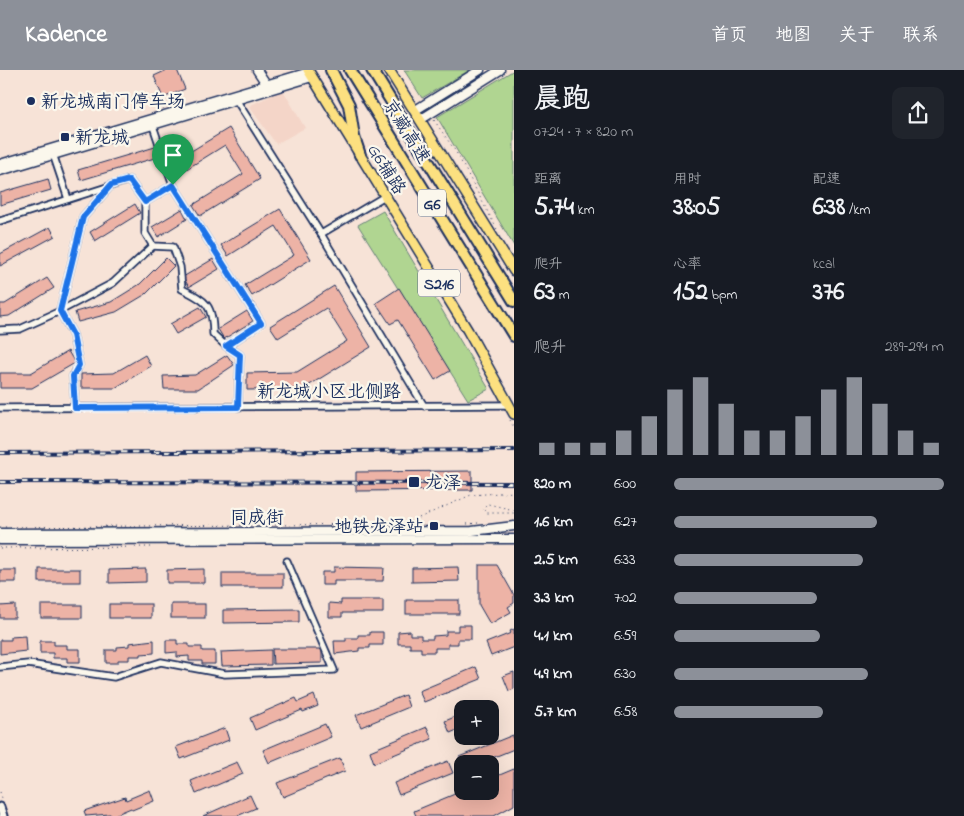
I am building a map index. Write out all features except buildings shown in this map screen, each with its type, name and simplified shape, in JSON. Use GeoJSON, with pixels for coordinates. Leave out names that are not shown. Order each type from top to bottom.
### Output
{"type":"FeatureCollection","features":[{"type":"Feature","properties":{"kind":"highway"},"geometry":{"type":"LineString","coordinates":[[331,70],[349,105],[354,136],[360,155]]}},
{"type":"Feature","properties":{"kind":"highway","name":"京藏高速"},"geometry":{"type":"LineString","coordinates":[[350,70],[514,336]]}},
{"type":"Feature","properties":{"kind":"highway","name":"京藏高速"},"geometry":{"type":"LineString","coordinates":[[372,70],[514,301]]}},
{"type":"Feature","properties":{"kind":"main road"},"geometry":{"type":"LineString","coordinates":[[257,70],[271,86]]}},
{"type":"Feature","properties":{"kind":"main road"},"geometry":{"type":"LineString","coordinates":[[262,70],[271,86]]}},
{"type":"Feature","properties":{"kind":"main road"},"geometry":{"type":"LineString","coordinates":[[389,70],[414,111],[424,118],[514,271]]}},
{"type":"Feature","properties":{"kind":"main road"},"geometry":{"type":"LineString","coordinates":[[414,111],[480,70]]}},
{"type":"Feature","properties":{"kind":"main road"},"geometry":{"type":"LineString","coordinates":[[424,118],[500,70]]}},
{"type":"Feature","properties":{"kind":"main road"},"geometry":{"type":"LineString","coordinates":[[0,171],[52,152],[309,73]]}},
{"type":"Feature","properties":{"kind":"main road","name":"G6辅路"},"geometry":{"type":"LineString","coordinates":[[309,73],[468,331],[514,414]]}},
{"type":"Feature","properties":{"kind":"main road"},"geometry":{"type":"LineString","coordinates":[[0,164],[52,152]]}},
{"type":"Feature","properties":{"kind":"main road","name":"同成街"},"geometry":{"type":"LineString","coordinates":[[0,533],[472,530],[514,526]]}},
{"type":"Feature","properties":{"kind":"main road","name":"同成街"},"geometry":{"type":"LineString","coordinates":[[0,540],[514,539]]}},
{"type":"Feature","properties":{"kind":"street"},"geometry":{"type":"LineString","coordinates":[[234,97],[321,234],[424,406]]}},
{"type":"Feature","properties":{"kind":"street"},"geometry":{"type":"LineString","coordinates":[[152,122],[173,185],[261,323],[226,346]]}},
{"type":"Feature","properties":{"kind":"street"},"geometry":{"type":"LineString","coordinates":[[52,152],[68,199]]}},
{"type":"Feature","properties":{"kind":"street"},"geometry":{"type":"LineString","coordinates":[[0,221],[129,180],[145,202],[146,234],[153,246]]}},
{"type":"Feature","properties":{"kind":"street"},"geometry":{"type":"LineString","coordinates":[[75,408],[73,376],[79,365],[73,335],[60,311],[83,217],[111,185]]}},
{"type":"Feature","properties":{"kind":"street"},"geometry":{"type":"LineString","coordinates":[[145,202],[173,185]]}},
{"type":"Feature","properties":{"kind":"street"},"geometry":{"type":"LineString","coordinates":[[321,234],[385,196]]}},
{"type":"Feature","properties":{"kind":"street"},"geometry":{"type":"LineString","coordinates":[[0,330],[20,329],[60,311],[113,283],[153,246],[173,246],[180,267],[182,289],[204,300],[213,314],[213,334],[240,355],[238,407]]}},
{"type":"Feature","properties":{"kind":"street","name":"新龙城小区北侧路"},"geometry":{"type":"LineString","coordinates":[[0,408],[509,405]]}},
{"type":"Feature","properties":{"kind":"street"},"geometry":{"type":"LineString","coordinates":[[0,667],[28,664],[114,677],[161,662],[224,674],[334,670],[287,561]]}},
{"type":"Feature","properties":{"kind":"street"},"geometry":{"type":"LineString","coordinates":[[0,807],[3,816]]}},
{"type":"Feature","properties":{"kind":"path"},"geometry":{"type":"LineString","coordinates":[[424,118],[440,127],[500,234]]}},
{"type":"Feature","properties":{"kind":"path"},"geometry":{"type":"LineString","coordinates":[[0,527],[387,525],[412,521],[471,495],[514,492]]}},
{"type":"Feature","properties":{"kind":"path"},"geometry":{"type":"LineString","coordinates":[[514,510],[488,504],[483,509],[487,513],[514,513]]}},
{"type":"Feature","properties":{"kind":"shaded area"},"geometry":{"type":"Polygon","coordinates":[[[283,90],[305,128],[276,144],[249,106],[283,90]]]}},
{"type":"Feature","properties":{"kind":"green space"},"geometry":{"type":"Polygon","coordinates":[[[404,70],[470,70],[422,98],[404,70]]]}},
{"type":"Feature","properties":{"kind":"green space"},"geometry":{"type":"Polygon","coordinates":[[[514,70],[514,246],[437,117],[514,70]]]}},
{"type":"Feature","properties":{"kind":"green space"},"geometry":{"type":"Polygon","coordinates":[[[383,211],[489,389],[468,400],[358,225],[383,211]]]}},
{"type":"Feature","properties":{"kind":"railway"},"geometry":{"type":"LineString","coordinates":[[0,453],[514,450]]}},
{"type":"Feature","properties":{"kind":"railway"},"geometry":{"type":"LineString","coordinates":[[0,482],[514,483]]}},
{"type":"Feature","properties":{"kind":"place","name":"新龙城南门停车场"},"geometry":{"type":"Point","coordinates":[31,101]}},
{"type":"Feature","properties":{"kind":"place","name":"新龙城"},"geometry":{"type":"Point","coordinates":[65,137]}},
{"type":"Feature","properties":{"kind":"place","name":"龙泽"},"geometry":{"type":"Point","coordinates":[414,482]}},
{"type":"Feature","properties":{"kind":"place","name":"地铁龙泽站"},"geometry":{"type":"Point","coordinates":[434,526]}},
{"type":"Feature","properties":{"kind":"route"},"geometry":{"type":"LineString","coordinates":[[129,180],[145,202],[173,185],[261,323],[226,346],[240,355],[238,407],[75,408],[73,376],[79,365],[73,335],[60,311],[83,217],[111,185],[129,180]]}}]}
